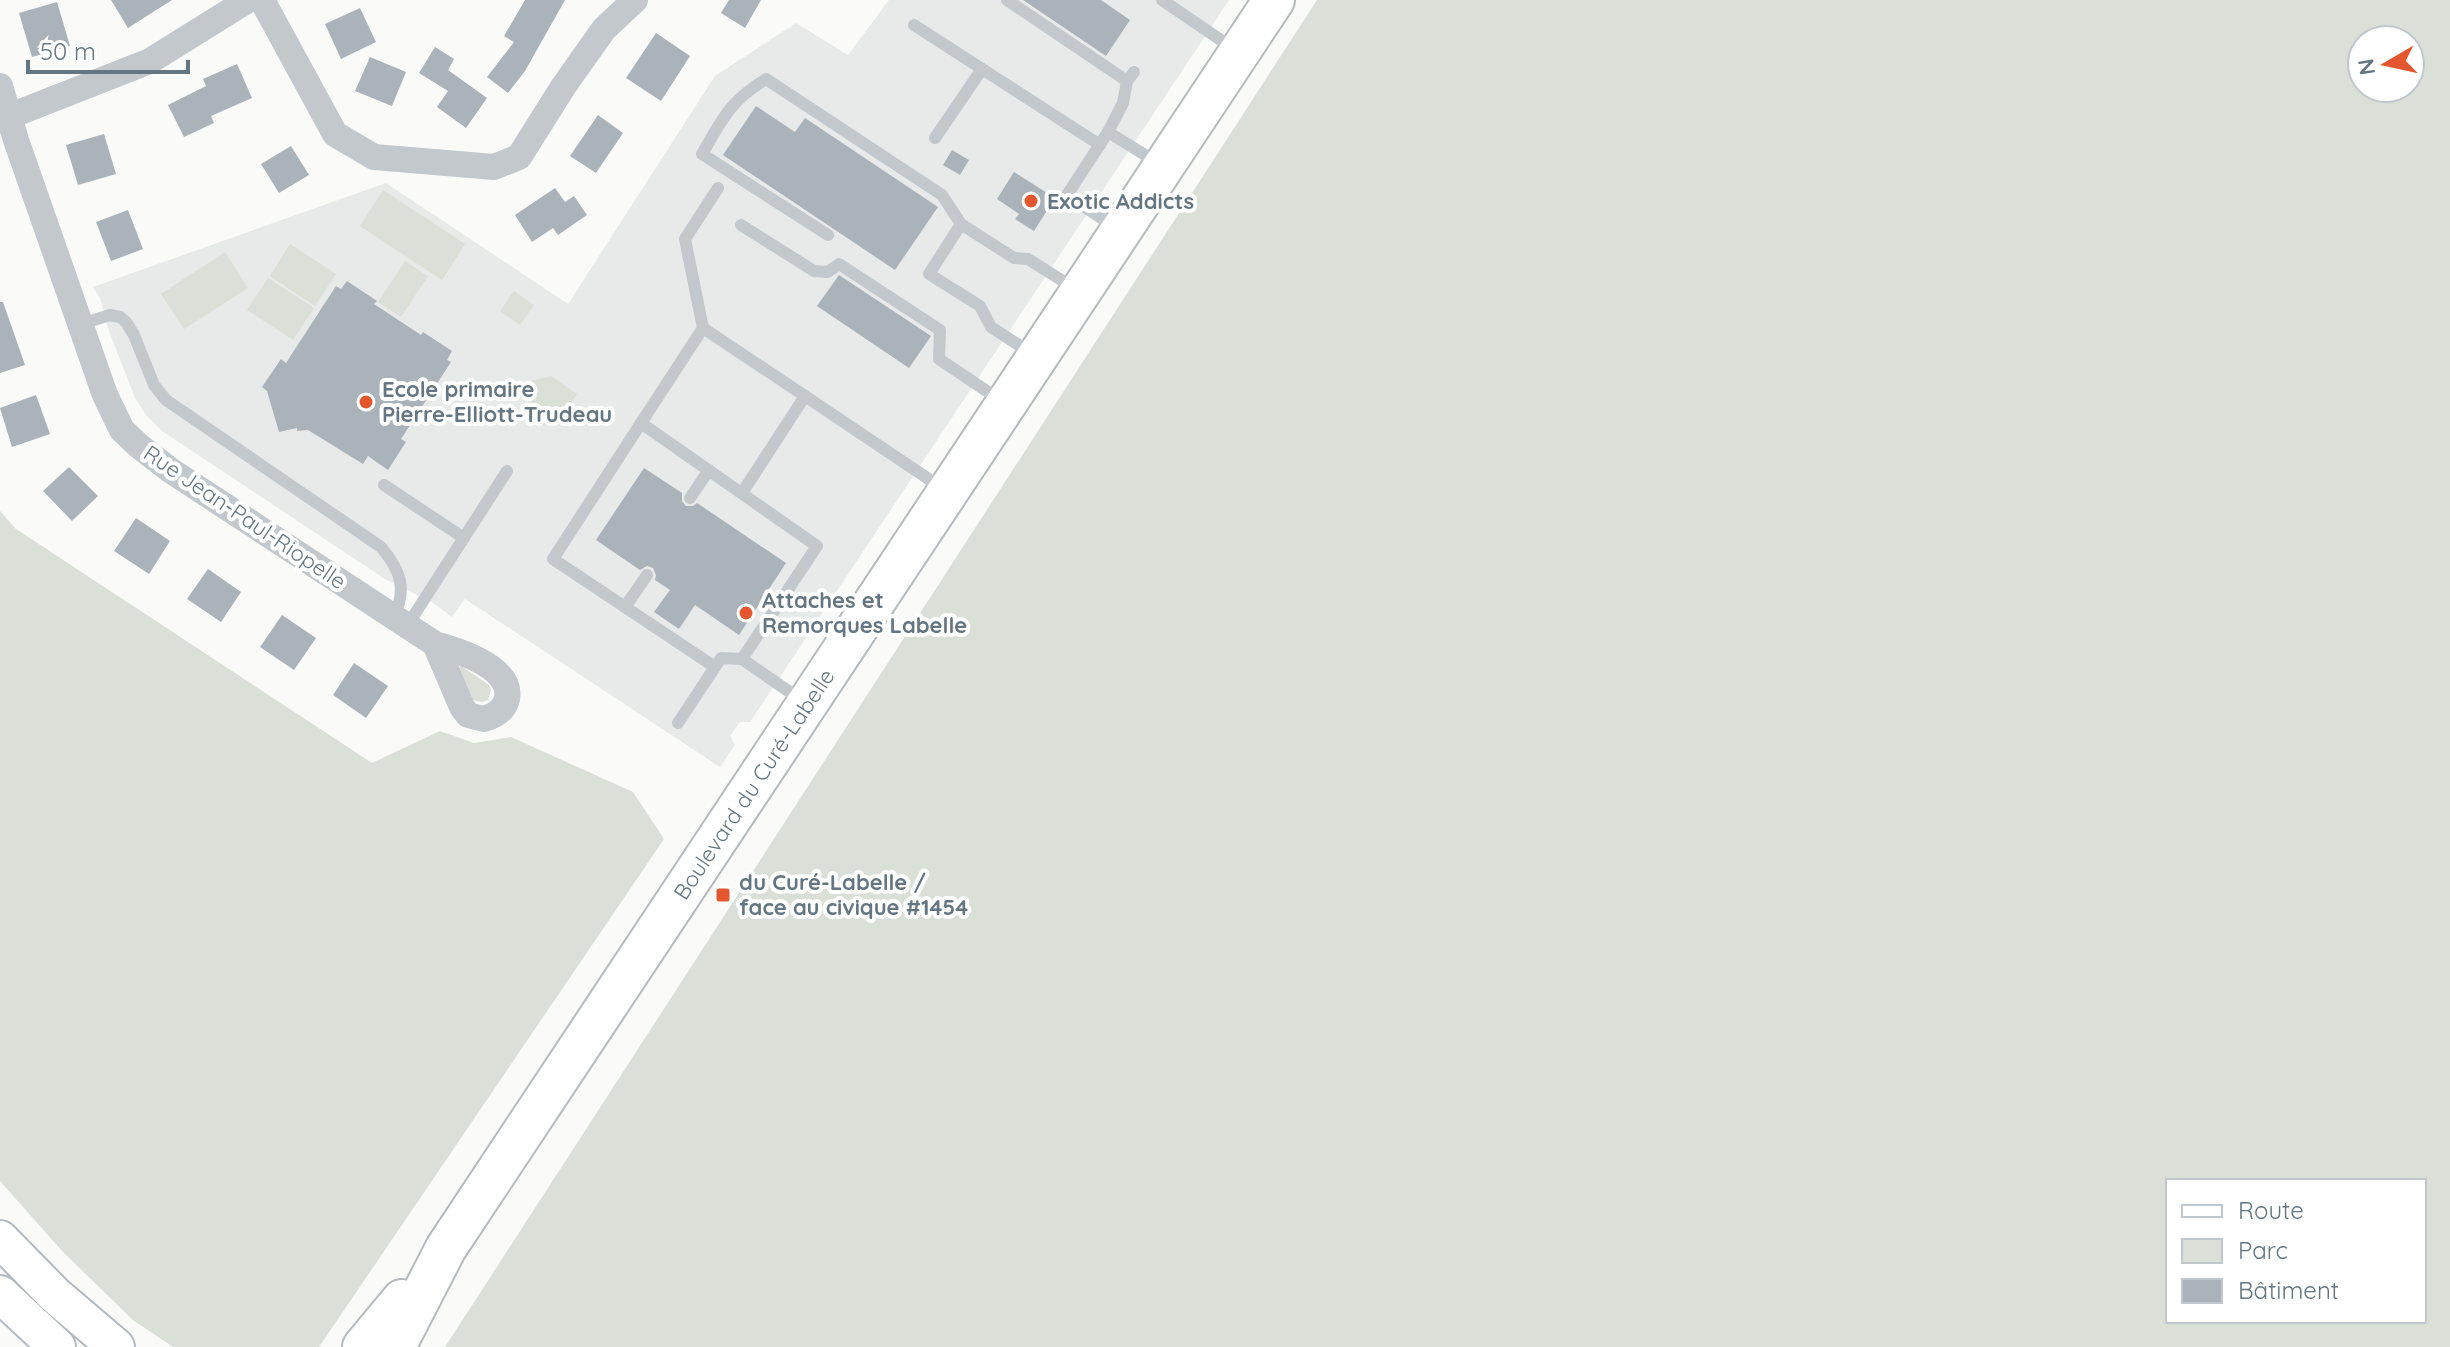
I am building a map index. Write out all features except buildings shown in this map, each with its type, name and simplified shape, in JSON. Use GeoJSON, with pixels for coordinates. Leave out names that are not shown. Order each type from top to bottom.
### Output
{"type":"FeatureCollection","features":[{"type":"Feature","properties":{"kind":"main road","name":"Boulevard du Curé-Labelle"},"geometry":{"type":"LineString","coordinates":[[395,1347],[446,1248],[1274,0]]}},
{"type":"Feature","properties":{"kind":"main road","name":"Boulevard du Curé-Labelle"},"geometry":{"type":"LineString","coordinates":[[363,1347],[446,1248]]}},
{"type":"Feature","properties":{"kind":"street"},"geometry":{"type":"LineString","coordinates":[[4,119],[150,61],[248,0]]}},
{"type":"Feature","properties":{"kind":"street"},"geometry":{"type":"LineString","coordinates":[[262,0],[335,134],[374,157],[494,167],[519,157],[604,29],[635,0]]}},
{"type":"Feature","properties":{"kind":"street","name":"Rue Jean-Paul-Riopelle"},"geometry":{"type":"LineString","coordinates":[[0,86],[4,119],[112,412],[128,437],[170,470],[435,644]]}},
{"type":"Feature","properties":{"kind":"street"},"geometry":{"type":"LineString","coordinates":[[0,1239],[47,1288],[116,1347]]}},
{"type":"Feature","properties":{"kind":"street"},"geometry":{"type":"LineString","coordinates":[[0,1294],[57,1347]]}},
{"type":"Feature","properties":{"kind":"lane"},"geometry":{"type":"LineString","coordinates":[[1007,0],[1131,77],[1123,103],[1108,132],[1067,195],[1121,232]]}},
{"type":"Feature","properties":{"kind":"lane"},"geometry":{"type":"LineString","coordinates":[[1162,0],[1179,5],[1240,52]]}},
{"type":"Feature","properties":{"kind":"lane"},"geometry":{"type":"LineString","coordinates":[[914,25],[1100,145]]}},
{"type":"Feature","properties":{"kind":"lane"},"geometry":{"type":"LineString","coordinates":[[935,138],[982,69]]}},
{"type":"Feature","properties":{"kind":"lane"},"geometry":{"type":"LineString","coordinates":[[828,235],[702,154],[729,108],[744,93],[766,79],[942,195],[961,224],[1014,258],[1028,259],[1080,292]]}},
{"type":"Feature","properties":{"kind":"lane"},"geometry":{"type":"LineString","coordinates":[[1108,132],[1164,167]]}},
{"type":"Feature","properties":{"kind":"lane"},"geometry":{"type":"LineString","coordinates":[[715,667],[553,559],[703,328],[685,239],[718,188]]}},
{"type":"Feature","properties":{"kind":"lane"},"geometry":{"type":"LineString","coordinates":[[961,224],[929,274],[980,306],[991,327],[1037,357]]}},
{"type":"Feature","properties":{"kind":"lane"},"geometry":{"type":"LineString","coordinates":[[741,225],[814,271],[828,272],[839,264],[940,330],[939,359],[1006,404]]}},
{"type":"Feature","properties":{"kind":"lane"},"geometry":{"type":"LineString","coordinates":[[81,324],[110,315],[120,317],[131,327],[154,385],[174,408],[381,547],[398,574],[402,588],[401,622]]}},
{"type":"Feature","properties":{"kind":"lane"},"geometry":{"type":"LineString","coordinates":[[703,328],[948,492]]}},
{"type":"Feature","properties":{"kind":"lane"},"geometry":{"type":"LineString","coordinates":[[742,493],[805,396]]}},
{"type":"Feature","properties":{"kind":"lane"},"geometry":{"type":"LineString","coordinates":[[641,423],[817,546],[742,659]]}},
{"type":"Feature","properties":{"kind":"lane"},"geometry":{"type":"LineString","coordinates":[[690,498],[709,470]]}},
{"type":"Feature","properties":{"kind":"lane"},"geometry":{"type":"LineString","coordinates":[[401,622],[464,538],[507,471]]}},
{"type":"Feature","properties":{"kind":"lane"},"geometry":{"type":"LineString","coordinates":[[384,485],[464,538]]}},
{"type":"Feature","properties":{"kind":"lane"},"geometry":{"type":"LineString","coordinates":[[625,607],[647,575]]}},
{"type":"Feature","properties":{"kind":"lane"},"geometry":{"type":"LineString","coordinates":[[678,723],[721,658],[742,659],[807,704]]}},
{"type":"Feature","properties":{"kind":"shaded area"},"geometry":{"type":"Polygon","coordinates":[[[889,0],[1229,0],[750,722],[740,722],[730,736],[735,745],[720,767],[465,599],[452,617],[433,603],[385,579],[162,431],[135,398],[109,331],[100,298],[93,287],[386,183],[568,304],[715,76],[796,23],[848,55],[889,0]]]}},
{"type":"Feature","properties":{"kind":"green space"},"geometry":{"type":"Polygon","coordinates":[[[1317,0],[2450,0],[2450,1347],[445,1347],[1317,0]]]}},
{"type":"Feature","properties":{"kind":"green space"},"geometry":{"type":"Polygon","coordinates":[[[383,190],[465,244],[442,280],[360,226],[383,190]]]}},
{"type":"Feature","properties":{"kind":"green space"},"geometry":{"type":"Polygon","coordinates":[[[290,244],[336,274],[315,306],[270,276],[290,244]]]}},
{"type":"Feature","properties":{"kind":"green space"},"geometry":{"type":"Polygon","coordinates":[[[225,252],[248,288],[184,329],[161,294],[225,252]]]}},
{"type":"Feature","properties":{"kind":"green space"},"geometry":{"type":"Polygon","coordinates":[[[405,261],[428,276],[401,317],[378,302],[405,261]]]}},
{"type":"Feature","properties":{"kind":"green space"},"geometry":{"type":"Polygon","coordinates":[[[268,278],[314,308],[293,340],[247,310],[268,278]]]}},
{"type":"Feature","properties":{"kind":"green space"},"geometry":{"type":"Polygon","coordinates":[[[514,291],[534,305],[520,325],[500,311],[514,291]]]}},
{"type":"Feature","properties":{"kind":"green space"},"geometry":{"type":"Polygon","coordinates":[[[551,376],[577,394],[560,421],[536,426],[527,382],[551,376]]]}},
{"type":"Feature","properties":{"kind":"green space"},"geometry":{"type":"Polygon","coordinates":[[[0,511],[16,529],[372,763],[440,731],[474,743],[511,737],[633,792],[664,839],[319,1347],[173,1347],[133,1320],[63,1252],[0,1181],[0,511]]]}},
{"type":"Feature","properties":{"kind":"green space"},"geometry":{"type":"Polygon","coordinates":[[[460,665],[489,685],[488,700],[473,700],[459,670],[460,665]]]}},
{"type":"Feature","properties":{"kind":"place","name":"Exotic Addicts"},"geometry":{"type":"Point","coordinates":[1031,201]}},
{"type":"Feature","properties":{"kind":"place","name":"Ecole primaire Pierre-Elliott-Trudeau"},"geometry":{"type":"Point","coordinates":[366,402]}},
{"type":"Feature","properties":{"kind":"place","name":"Attaches et Remorques Labelle"},"geometry":{"type":"Point","coordinates":[746,613]}},
{"type":"Feature","properties":{"kind":"place","name":"du Curé-Labelle / face au civique #1454"},"geometry":{"type":"Point","coordinates":[723,895]}}]}
